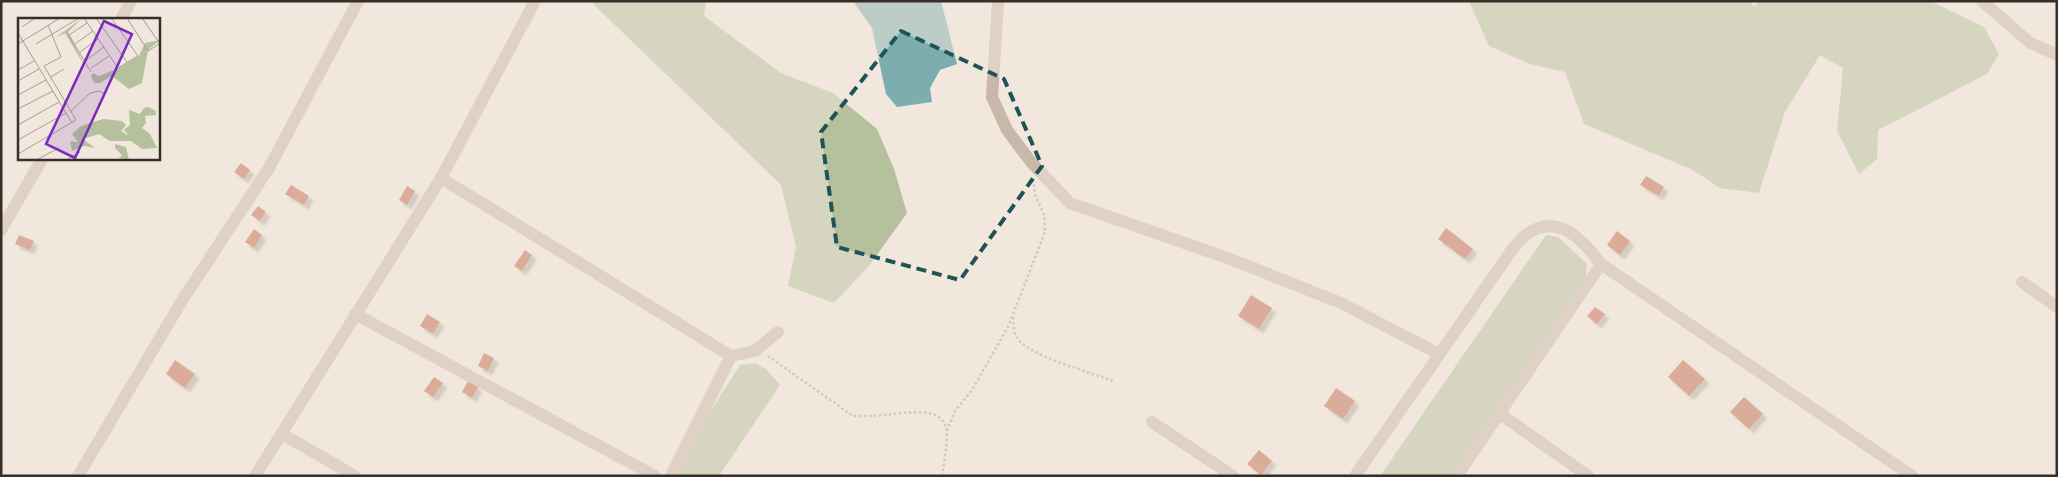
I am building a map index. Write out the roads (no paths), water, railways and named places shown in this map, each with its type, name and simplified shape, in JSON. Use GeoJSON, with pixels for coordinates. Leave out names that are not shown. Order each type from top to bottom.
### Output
{"type":"FeatureCollection","features":[{"type":"Feature","properties":{"kind":"street"},"geometry":{"type":"LineString","coordinates":[[122,18],[131,1]]}},
{"type":"Feature","properties":{"kind":"street"},"geometry":{"type":"LineString","coordinates":[[78,476],[183,299],[269,168],[358,1]]}},
{"type":"Feature","properties":{"kind":"street"},"geometry":{"type":"LineString","coordinates":[[256,476],[441,178],[535,1]]}},
{"type":"Feature","properties":{"kind":"street"},"geometry":{"type":"LineString","coordinates":[[998,1],[992,97],[1008,130],[1031,162],[1070,203],[1233,260],[1341,303],[1439,354]]}},
{"type":"Feature","properties":{"kind":"street"},"geometry":{"type":"LineString","coordinates":[[1982,1],[2029,42],[2057,55]]}},
{"type":"Feature","properties":{"kind":"street"},"geometry":{"type":"LineString","coordinates":[[1,230],[41,160]]}},
{"type":"Feature","properties":{"kind":"street"},"geometry":{"type":"LineString","coordinates":[[441,178],[731,356],[755,351],[778,332]]}},
{"type":"Feature","properties":{"kind":"street"},"geometry":{"type":"LineString","coordinates":[[1355,476],[1510,251],[1526,234],[1542,226],[1560,226],[1587,245],[1601,264],[1912,476]]}},
{"type":"Feature","properties":{"kind":"street"},"geometry":{"type":"LineString","coordinates":[[1457,476],[1601,264]]}},
{"type":"Feature","properties":{"kind":"street"},"geometry":{"type":"LineString","coordinates":[[2022,282],[2057,307]]}},
{"type":"Feature","properties":{"kind":"street"},"geometry":{"type":"LineString","coordinates":[[355,314],[655,476]]}},
{"type":"Feature","properties":{"kind":"street"},"geometry":{"type":"LineString","coordinates":[[671,476],[731,356]]}},
{"type":"Feature","properties":{"kind":"street"},"geometry":{"type":"LineString","coordinates":[[1499,413],[1588,476]]}},
{"type":"Feature","properties":{"kind":"street"},"geometry":{"type":"LineString","coordinates":[[1152,422],[1234,476]]}},
{"type":"Feature","properties":{"kind":"street"},"geometry":{"type":"LineString","coordinates":[[282,434],[355,476]]}},
{"type":"Feature","properties":{"kind":"water"},"geometry":{"type":"Polygon","coordinates":[[[853,1],[941,1],[957,64],[940,70],[930,88],[932,102],[897,107],[886,94],[872,28],[853,1]]]}}]}
